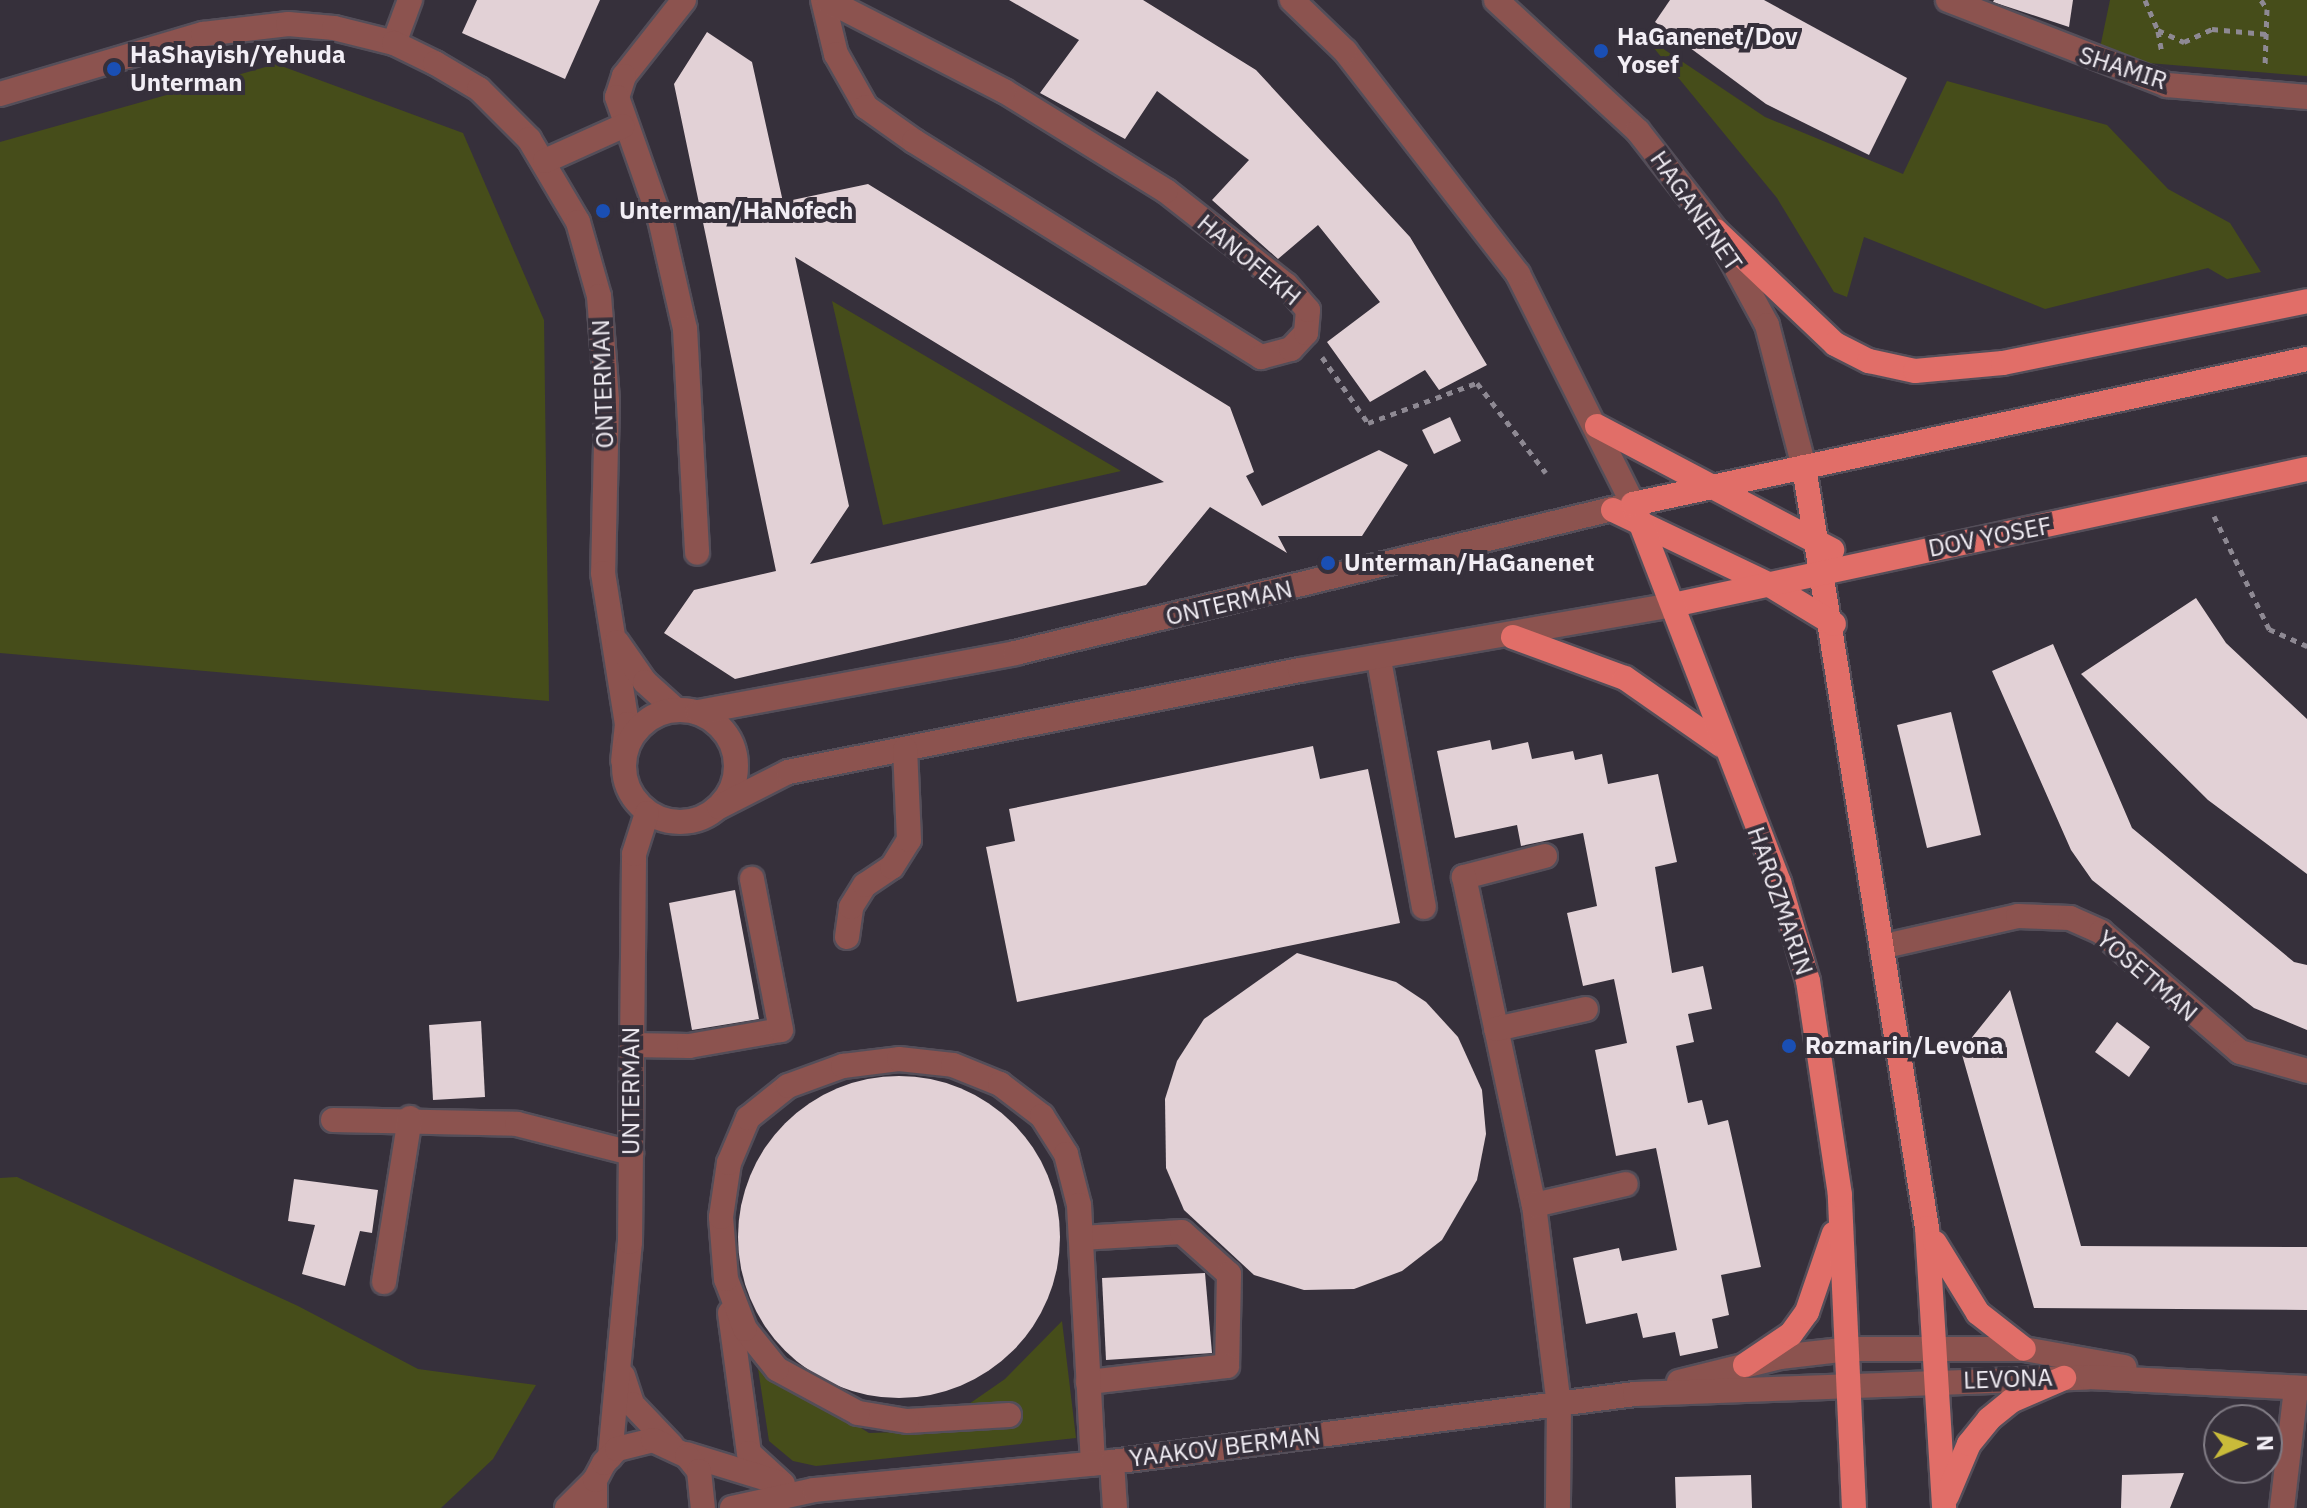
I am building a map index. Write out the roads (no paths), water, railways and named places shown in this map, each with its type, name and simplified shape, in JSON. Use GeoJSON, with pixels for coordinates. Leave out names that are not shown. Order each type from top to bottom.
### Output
{"type":"FeatureCollection","features":[{"type":"Feature","properties":{"kind":"main road"},"geometry":{"type":"LineString","coordinates":[[1716,231],[1835,344],[1869,361],[1915,371],[2003,363],[2307,301]]}},
{"type":"Feature","properties":{"kind":"main road"},"geometry":{"type":"LineString","coordinates":[[1804,467],[2307,359]]}},
{"type":"Feature","properties":{"kind":"main road"},"geometry":{"type":"LineString","coordinates":[[1597,426],[1707,489],[1820,545],[1871,561]]}},
{"type":"Feature","properties":{"kind":"main road","name":"ONTERMAN"},"geometry":{"type":"LineString","coordinates":[[1629,512],[1707,489],[1804,467]]}},
{"type":"Feature","properties":{"kind":"main road","name":"HAGANENET"},"geometry":{"type":"LineString","coordinates":[[1804,467],[1826,571]]}},
{"type":"Feature","properties":{"kind":"main road","name":"DOV YOSEF"},"geometry":{"type":"LineString","coordinates":[[1673,605],[2307,469]]}},
{"type":"Feature","properties":{"kind":"main road"},"geometry":{"type":"LineString","coordinates":[[1629,512],[1768,584],[1834,624]]}},
{"type":"Feature","properties":{"kind":"main road","name":"HAROZMARIN"},"geometry":{"type":"LineString","coordinates":[[1629,512],[1673,605],[1721,745],[1795,930],[1840,1195],[1854,1508]]}},
{"type":"Feature","properties":{"kind":"main road"},"geometry":{"type":"LineString","coordinates":[[1826,571],[1927,1228],[1938,1348],[1944,1505]]}},
{"type":"Feature","properties":{"kind":"main road"},"geometry":{"type":"LineString","coordinates":[[1513,637],[1625,678],[1721,745]]}},
{"type":"Feature","properties":{"kind":"main road"},"geometry":{"type":"LineString","coordinates":[[1745,1365],[1791,1334],[1807,1312],[1831,1250],[1840,1195]]}},
{"type":"Feature","properties":{"kind":"main road"},"geometry":{"type":"LineString","coordinates":[[1927,1228],[1978,1313],[2024,1349]]}},
{"type":"Feature","properties":{"kind":"main road"},"geometry":{"type":"LineString","coordinates":[[1944,1505],[1969,1444],[1989,1419],[2011,1401],[2064,1378]]}},
{"type":"Feature","properties":{"kind":"street"},"geometry":{"type":"LineString","coordinates":[[394,43],[410,0]]}},
{"type":"Feature","properties":{"kind":"street"},"geometry":{"type":"LineString","coordinates":[[684,0],[624,76],[617,97],[623,126],[660,219],[685,329],[697,553]]}},
{"type":"Feature","properties":{"kind":"street","name":"HANOFEKH"},"geometry":{"type":"LineString","coordinates":[[825,0],[1004,91],[1166,191],[1286,285],[1308,310],[1306,333],[1291,349],[1261,357],[1250,352],[914,141],[866,107],[836,54],[825,0]]}},
{"type":"Feature","properties":{"kind":"street"},"geometry":{"type":"LineString","coordinates":[[1292,0],[1345,51],[1450,179],[1518,274],[1597,426],[1629,512]]}},
{"type":"Feature","properties":{"kind":"street","name":"HAGANENET"},"geometry":{"type":"LineString","coordinates":[[1496,0],[1638,131],[1716,231],[1767,325],[1804,467]]}},
{"type":"Feature","properties":{"kind":"street","name":"SHAMIR"},"geometry":{"type":"LineString","coordinates":[[1948,0],[2167,85],[2307,97]]}},
{"type":"Feature","properties":{"kind":"street","name":"ONTERMAN"},"geometry":{"type":"LineString","coordinates":[[0,94],[244,28],[334,28],[394,43],[479,89],[545,161],[578,222],[599,296],[607,401],[608,622],[627,724],[623,761]]}},
{"type":"Feature","properties":{"kind":"street"},"geometry":{"type":"LineString","coordinates":[[545,161],[623,126]]}},
{"type":"Feature","properties":{"kind":"street","name":"ONTERMAN"},"geometry":{"type":"LineString","coordinates":[[687,710],[1015,653],[1629,512]]}},
{"type":"Feature","properties":{"kind":"street"},"geometry":{"type":"LineString","coordinates":[[687,710],[640,725],[623,761],[629,790],[647,813],[684,823],[788,772],[1673,605]]}},
{"type":"Feature","properties":{"kind":"street"},"geometry":{"type":"LineString","coordinates":[[608,622],[645,682],[729,736],[735,755],[734,782],[719,807]]}},
{"type":"Feature","properties":{"kind":"street"},"geometry":{"type":"LineString","coordinates":[[1379,660],[1424,907]]}},
{"type":"Feature","properties":{"kind":"street"},"geometry":{"type":"LineString","coordinates":[[847,937],[851,907],[865,885],[892,867],[909,840],[905,749]]}},
{"type":"Feature","properties":{"kind":"street","name":"UNTERMAN"},"geometry":{"type":"LineString","coordinates":[[610,1457],[621,1370],[631,1153],[634,854],[647,813]]}},
{"type":"Feature","properties":{"kind":"street"},"geometry":{"type":"LineString","coordinates":[[1545,856],[1464,877],[1534,1205],[1559,1406],[1558,1508]]}},
{"type":"Feature","properties":{"kind":"street"},"geometry":{"type":"LineString","coordinates":[[632,1045],[689,1046],[781,1030],[752,879]]}},
{"type":"Feature","properties":{"kind":"street","name":"YOSETMAN"},"geometry":{"type":"LineString","coordinates":[[1885,946],[2018,916],[2070,918],[2101,932],[2240,1052],[2307,1071]]}},
{"type":"Feature","properties":{"kind":"street"},"geometry":{"type":"LineString","coordinates":[[1496,1029],[1586,1009]]}},
{"type":"Feature","properties":{"kind":"street"},"geometry":{"type":"LineString","coordinates":[[783,1484],[749,1453],[721,1217],[729,1163],[748,1118],[788,1086],[843,1066],[899,1059],[953,1065],[1000,1084],[1042,1116],[1066,1154],[1081,1238],[1088,1382],[1102,1463],[1115,1508]]}},
{"type":"Feature","properties":{"kind":"street"},"geometry":{"type":"LineString","coordinates":[[384,1282],[410,1118]]}},
{"type":"Feature","properties":{"kind":"street"},"geometry":{"type":"LineString","coordinates":[[333,1120],[410,1118],[517,1124],[631,1153]]}},
{"type":"Feature","properties":{"kind":"street"},"geometry":{"type":"LineString","coordinates":[[1534,1205],[1626,1184]]}},
{"type":"Feature","properties":{"kind":"street"},"geometry":{"type":"LineString","coordinates":[[1081,1238],[1182,1232],[1229,1274],[1227,1366],[1088,1382]]}},
{"type":"Feature","properties":{"kind":"street"},"geometry":{"type":"LineString","coordinates":[[726,1279],[745,1329],[777,1369],[819,1396],[858,1413],[907,1421],[1009,1415]]}},
{"type":"Feature","properties":{"kind":"street","name":"YAAKOV BERMAN"},"geometry":{"type":"LineString","coordinates":[[732,1508],[814,1490],[1102,1463],[1559,1406],[1635,1394],[1745,1365],[1849,1349],[1938,1348]]}},
{"type":"Feature","properties":{"kind":"street","name":"LEVONA"},"geometry":{"type":"LineString","coordinates":[[1938,1348],[2024,1349],[2166,1377]]}},
{"type":"Feature","properties":{"kind":"street","name":"UNTERMAN"},"geometry":{"type":"LineString","coordinates":[[621,1370],[632,1404],[678,1449]]}},
{"type":"Feature","properties":{"kind":"street","name":"LEVONA"},"geometry":{"type":"LineString","coordinates":[[1850,1385],[2166,1377],[2302,1388]]}},
{"type":"Feature","properties":{"kind":"street","name":"YAAKOV BERMAN"},"geometry":{"type":"LineString","coordinates":[[1635,1394],[1850,1385]]}},
{"type":"Feature","properties":{"kind":"street"},"geometry":{"type":"LineString","coordinates":[[2282,1508],[2302,1388]]}},
{"type":"Feature","properties":{"kind":"street","name":"YAAKOV BERMAN"},"geometry":{"type":"LineString","coordinates":[[610,1457],[635,1441],[678,1449],[783,1484],[814,1490]]}},
{"type":"Feature","properties":{"kind":"street"},"geometry":{"type":"LineString","coordinates":[[678,1449],[699,1471],[703,1508]]}},
{"type":"Feature","properties":{"kind":"street"},"geometry":{"type":"LineString","coordinates":[[567,1508],[595,1480],[610,1457]]}},
{"type":"Feature","properties":{"kind":"street"},"geometry":{"type":"LineString","coordinates":[[595,1480],[595,1508]]}},
{"type":"Feature","properties":{"kind":"place","name":"HaGanenet/Dov Yosef"},"geometry":{"type":"Point","coordinates":[1601,51]}},
{"type":"Feature","properties":{"kind":"place","name":"HaShayish/Yehuda Unterman"},"geometry":{"type":"Point","coordinates":[114,69]}},
{"type":"Feature","properties":{"kind":"place","name":"Unterman/HaNofech"},"geometry":{"type":"Point","coordinates":[603,211]}},
{"type":"Feature","properties":{"kind":"place","name":"Unterman/HaGanenet"},"geometry":{"type":"Point","coordinates":[1328,563]}},
{"type":"Feature","properties":{"kind":"place","name":"Rozmarin/Levona"},"geometry":{"type":"Point","coordinates":[1789,1046]}}]}
